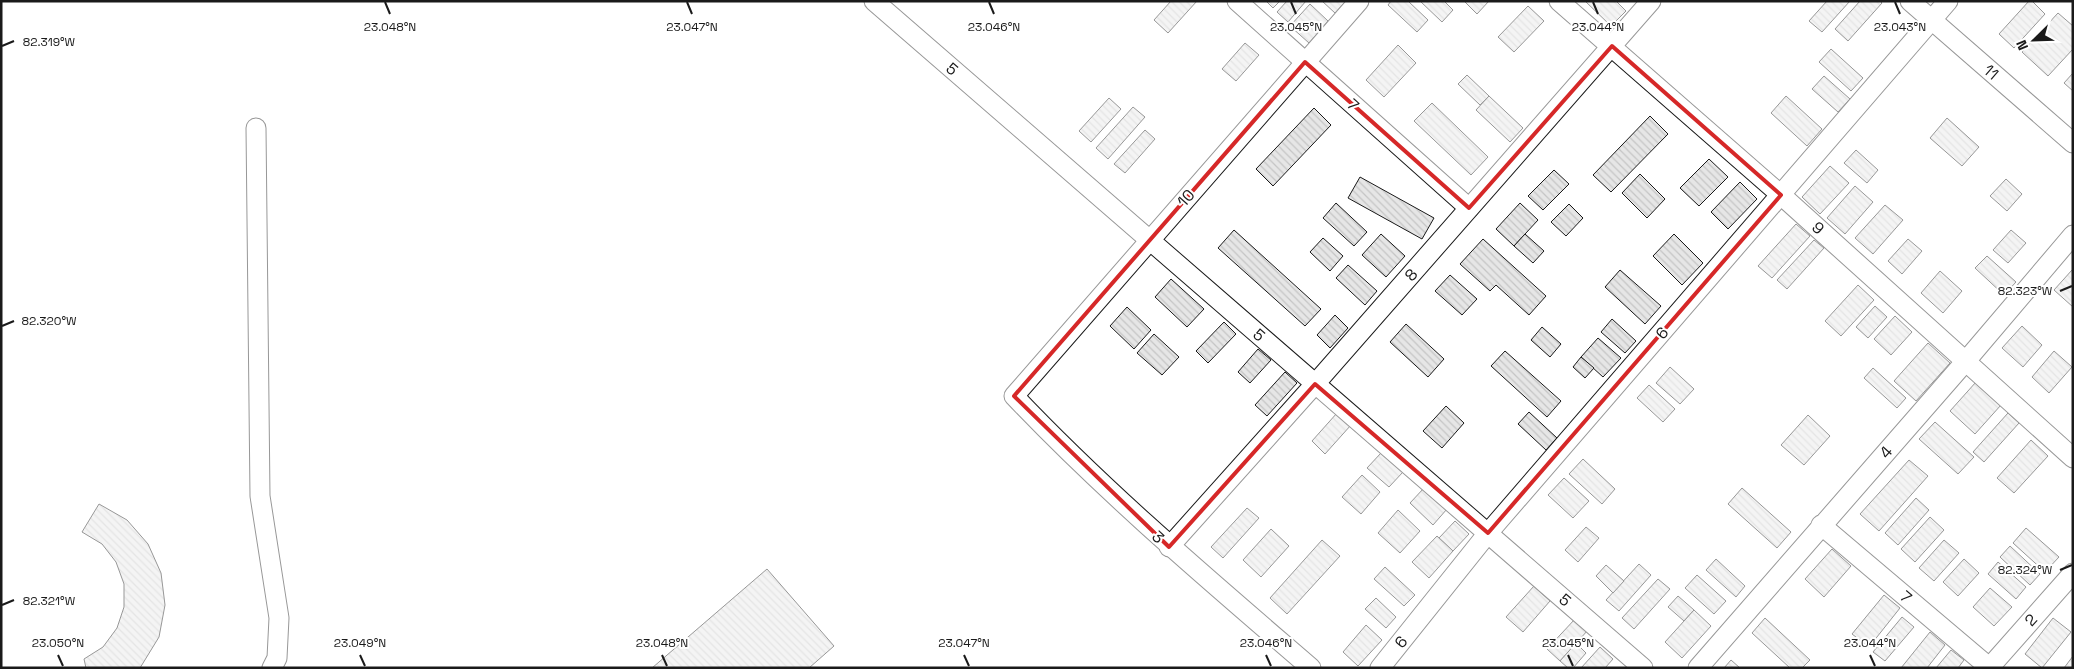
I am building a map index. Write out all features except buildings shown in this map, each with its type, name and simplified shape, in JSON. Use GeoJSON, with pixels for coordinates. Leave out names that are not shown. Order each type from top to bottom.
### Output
{"type":"FeatureCollection","features":[{"type":"Feature","properties":{"kind":"street","name":"5"},"geometry":{"type":"LineString","coordinates":[[874,1],[1643,668]]}},
{"type":"Feature","properties":{"kind":"street","name":"7"},"geometry":{"type":"LineString","coordinates":[[1237,1],[1469,208]]}},
{"type":"Feature","properties":{"kind":"street","name":"10"},"geometry":{"type":"LineString","coordinates":[[1014,396],[1359,1]]}},
{"type":"Feature","properties":{"kind":"street","name":"9"},"geometry":{"type":"LineString","coordinates":[[1559,1],[1781,195],[2073,458]]}},
{"type":"Feature","properties":{"kind":"street","name":"8"},"geometry":{"type":"LineString","coordinates":[[1169,546],[1315,384],[1651,1]]}},
{"type":"Feature","properties":{"kind":"street","name":"11"},"geometry":{"type":"LineString","coordinates":[[1910,1],[2073,143]]}},
{"type":"Feature","properties":{"kind":"street","name":"6"},"geometry":{"type":"LineString","coordinates":[[1380,668],[1488,533],[1948,1]]}},
{"type":"Feature","properties":{"kind":"street"},"geometry":{"type":"LineString","coordinates":[[256,128],[260,496],[279,618],[277,658],[272,668]]}},
{"type":"Feature","properties":{"kind":"street","name":"4"},"geometry":{"type":"LineString","coordinates":[[1698,668],[1965,362],[2073,235]]}},
{"type":"Feature","properties":{"kind":"street","name":"3"},"geometry":{"type":"LineString","coordinates":[[1014,396],[1061,446],[1169,546],[1311,668]]}},
{"type":"Feature","properties":{"kind":"street","name":"7"},"geometry":{"type":"LineString","coordinates":[[1821,525],[1989,668]]}},
{"type":"Feature","properties":{"kind":"street","name":"2"},"geometry":{"type":"LineString","coordinates":[[1989,668],[2073,573]]}},
{"type":"Feature","properties":{"kind":"highlighted area"},"geometry":{"type":"Polygon","coordinates":[[[1612,46],[1781,195],[1488,533],[1315,384],[1169,547],[1014,396],[1305,62],[1469,208],[1612,46]]]}}]}
